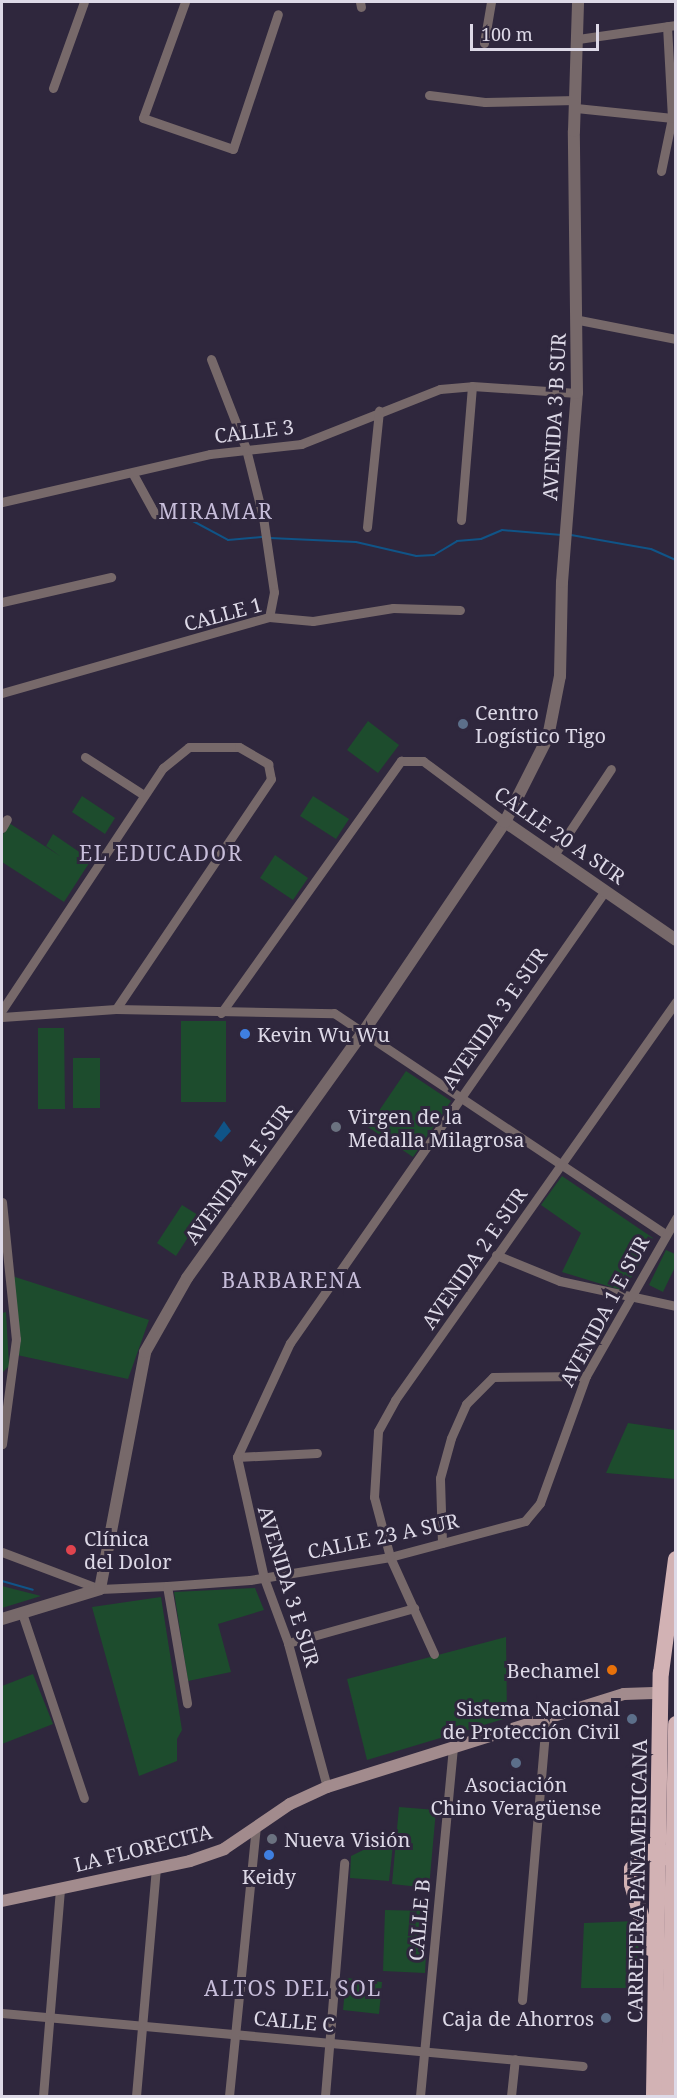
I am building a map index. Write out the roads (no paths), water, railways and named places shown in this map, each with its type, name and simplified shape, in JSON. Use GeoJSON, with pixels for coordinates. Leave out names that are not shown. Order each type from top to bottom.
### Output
{"type":"FeatureCollection","features":[{"type":"Feature","properties":{"kind":"highway","name":"CARRETERA PANAMERICANA"},"geometry":{"type":"LineString","coordinates":[[654,2097],[662,1649],[675,1559]]}},
{"type":"Feature","properties":{"kind":"highway"},"geometry":{"type":"LineString","coordinates":[[662,1649],[675,1600]]}},
{"type":"Feature","properties":{"kind":"highway","name":"CARRETERA PANAMERICANA"},"geometry":{"type":"LineString","coordinates":[[669,2097],[674,2007],[672,1950],[675,1865],[675,1724]]}},
{"type":"Feature","properties":{"kind":"highway"},"geometry":{"type":"LineString","coordinates":[[656,1988],[648,1933],[631,1876],[639,1856],[658,1851],[665,1858],[672,1950]]}},
{"type":"Feature","properties":{"kind":"highway"},"geometry":{"type":"LineString","coordinates":[[657,1913],[665,2001],[674,2007]]}},
{"type":"Feature","properties":{"kind":"main road","name":"LA FLORECITA"},"geometry":{"type":"LineString","coordinates":[[2,1901],[156,1869],[224,1849],[290,1804],[327,1787],[624,1694],[661,1693]]}},
{"type":"Feature","properties":{"kind":"street"},"geometry":{"type":"LineString","coordinates":[[53,88],[84,2]]}},
{"type":"Feature","properties":{"kind":"street"},"geometry":{"type":"LineString","coordinates":[[184,2],[143,117],[232,149],[278,14]]}},
{"type":"Feature","properties":{"kind":"street"},"geometry":{"type":"LineString","coordinates":[[484,44],[491,2]]}},
{"type":"Feature","properties":{"kind":"street","name":"AVENIDA 3 B SUR"},"geometry":{"type":"LineString","coordinates":[[505,822],[548,737],[555,708],[577,393],[579,320],[576,104],[578,2]]}},
{"type":"Feature","properties":{"kind":"street"},"geometry":{"type":"LineString","coordinates":[[578,39],[671,26],[672,118],[662,171]]}},
{"type":"Feature","properties":{"kind":"street"},"geometry":{"type":"LineString","coordinates":[[429,95],[486,102],[576,104],[672,118]]}},
{"type":"Feature","properties":{"kind":"street"},"geometry":{"type":"LineString","coordinates":[[579,320],[675,339]]}},
{"type":"Feature","properties":{"kind":"street"},"geometry":{"type":"LineString","coordinates":[[211,359],[246,449],[267,540],[274,604],[269,617]]}},
{"type":"Feature","properties":{"kind":"street"},"geometry":{"type":"LineString","coordinates":[[461,520],[472,386]]}},
{"type":"Feature","properties":{"kind":"street","name":"CALLE 3"},"geometry":{"type":"LineString","coordinates":[[2,502],[246,449],[301,444],[379,411],[440,389],[472,386],[577,393]]}},
{"type":"Feature","properties":{"kind":"street"},"geometry":{"type":"LineString","coordinates":[[367,527],[379,411]]}},
{"type":"Feature","properties":{"kind":"street"},"geometry":{"type":"LineString","coordinates":[[133,474],[156,514]]}},
{"type":"Feature","properties":{"kind":"street"},"geometry":{"type":"LineString","coordinates":[[2,602],[111,577]]}},
{"type":"Feature","properties":{"kind":"street","name":"CALLE 1"},"geometry":{"type":"LineString","coordinates":[[2,693],[269,617],[314,621],[393,608],[460,610]]}},
{"type":"Feature","properties":{"kind":"street"},"geometry":{"type":"LineString","coordinates":[[2,1010],[163,768],[189,747],[227,744],[268,764],[272,771],[269,783],[116,1009]]}},
{"type":"Feature","properties":{"kind":"street"},"geometry":{"type":"LineString","coordinates":[[85,757],[144,795]]}},
{"type":"Feature","properties":{"kind":"street","name":"CALLE 20 A SUR"},"geometry":{"type":"LineString","coordinates":[[221,1013],[395,766],[408,759],[423,761],[505,822],[675,940]]}},
{"type":"Feature","properties":{"kind":"street"},"geometry":{"type":"LineString","coordinates":[[554,855],[611,769]]}},
{"type":"Feature","properties":{"kind":"street","name":"AVENIDA 4 E SUR"},"geometry":{"type":"LineString","coordinates":[[100,1589],[145,1352],[187,1278],[364,1031],[505,822]]}},
{"type":"Feature","properties":{"kind":"street","name":"AVENIDA 3 E SUR"},"geometry":{"type":"LineString","coordinates":[[327,1787],[288,1643],[264,1578],[237,1457],[290,1343],[604,891]]}},
{"type":"Feature","properties":{"kind":"street","name":"AVENIDA 2 E SUR"},"geometry":{"type":"LineString","coordinates":[[434,1654],[390,1557],[374,1497],[378,1431],[496,1255],[562,1165],[675,1002]]}},
{"type":"Feature","properties":{"kind":"street"},"geometry":{"type":"LineString","coordinates":[[2,1017],[116,1009],[221,1013],[326,1011],[364,1031],[666,1234]]}},
{"type":"Feature","properties":{"kind":"street"},"geometry":{"type":"LineString","coordinates":[[2,1202],[16,1339],[2,1444]]}},
{"type":"Feature","properties":{"kind":"street","name":"AVENIDA 1 E SUR"},"geometry":{"type":"LineString","coordinates":[[525,1521],[540,1503],[585,1376],[675,1218]]}},
{"type":"Feature","properties":{"kind":"street"},"geometry":{"type":"LineString","coordinates":[[496,1255],[560,1281],[629,1298],[675,1306]]}},
{"type":"Feature","properties":{"kind":"street"},"geometry":{"type":"LineString","coordinates":[[442,1543],[440,1478],[451,1438],[466,1404],[493,1377],[585,1376]]}},
{"type":"Feature","properties":{"kind":"street"},"geometry":{"type":"LineString","coordinates":[[237,1457],[317,1453]]}},
{"type":"Feature","properties":{"kind":"street","name":"CALLE 23 A SUR"},"geometry":{"type":"LineString","coordinates":[[2,1552],[100,1589],[167,1586],[264,1578],[390,1557],[525,1521]]}},
{"type":"Feature","properties":{"kind":"street"},"geometry":{"type":"LineString","coordinates":[[167,1586],[187,1703]]}},
{"type":"Feature","properties":{"kind":"street"},"geometry":{"type":"LineString","coordinates":[[2,1619],[100,1589]]}},
{"type":"Feature","properties":{"kind":"street"},"geometry":{"type":"LineString","coordinates":[[288,1643],[414,1608]]}},
{"type":"Feature","properties":{"kind":"street"},"geometry":{"type":"LineString","coordinates":[[22,1613],[84,1798]]}},
{"type":"Feature","properties":{"kind":"street"},"geometry":{"type":"LineString","coordinates":[[522,2000],[546,1719]]}},
{"type":"Feature","properties":{"kind":"street","name":"CALLE B"},"geometry":{"type":"LineString","coordinates":[[420,2097],[453,1746]]}},
{"type":"Feature","properties":{"kind":"street"},"geometry":{"type":"LineString","coordinates":[[230,2097],[256,1827]]}},
{"type":"Feature","properties":{"kind":"street"},"geometry":{"type":"LineString","coordinates":[[325,2097],[344,1863]]}},
{"type":"Feature","properties":{"kind":"street"},"geometry":{"type":"LineString","coordinates":[[136,2097],[156,1869]]}},
{"type":"Feature","properties":{"kind":"street"},"geometry":{"type":"LineString","coordinates":[[43,2097],[60,1888]]}},
{"type":"Feature","properties":{"kind":"street","name":"CALLE C"},"geometry":{"type":"LineString","coordinates":[[2,2013],[583,2066]]}},
{"type":"Feature","properties":{"kind":"street"},"geometry":{"type":"LineString","coordinates":[[511,2097],[515,2060]]}},
{"type":"Feature","properties":{"kind":"water"},"geometry":{"type":"Polygon","coordinates":[[[224,1121],[231,1131],[221,1142],[214,1136],[224,1121]]]}},
{"type":"Feature","properties":{"kind":"waterway"},"geometry":{"type":"LineString","coordinates":[[191,520],[228,540],[264,537]]}},
{"type":"Feature","properties":{"kind":"waterway"},"geometry":{"type":"LineString","coordinates":[[270,538],[356,542],[416,556],[434,555],[457,541],[481,539],[502,530],[562,535]]}},
{"type":"Feature","properties":{"kind":"waterway"},"geometry":{"type":"LineString","coordinates":[[571,535],[651,549],[676,560]]}},
{"type":"Feature","properties":{"kind":"waterway"},"geometry":{"type":"LineString","coordinates":[[2,1581],[33,1590]]}},
{"type":"Feature","properties":{"kind":"place","name":"Centro Logístico Tigo"},"geometry":{"type":"Point","coordinates":[463,724]}},
{"type":"Feature","properties":{"kind":"place","name":"Kevin Wu Wu"},"geometry":{"type":"Point","coordinates":[245,1034]}},
{"type":"Feature","properties":{"kind":"place","name":"Virgen de la Medalla Milagrosa"},"geometry":{"type":"Point","coordinates":[336,1127]}},
{"type":"Feature","properties":{"kind":"place","name":"Clínica del Dolor"},"geometry":{"type":"Point","coordinates":[71,1550]}},
{"type":"Feature","properties":{"kind":"place","name":"Bechamel"},"geometry":{"type":"Point","coordinates":[612,1670]}},
{"type":"Feature","properties":{"kind":"place","name":"Sistema Nacional de Protección Civil"},"geometry":{"type":"Point","coordinates":[632,1719]}},
{"type":"Feature","properties":{"kind":"place","name":"Asociación Chino Veragüense"},"geometry":{"type":"Point","coordinates":[516,1763]}},
{"type":"Feature","properties":{"kind":"place","name":"Nueva Visión"},"geometry":{"type":"Point","coordinates":[272,1839]}},
{"type":"Feature","properties":{"kind":"place","name":"Keidy"},"geometry":{"type":"Point","coordinates":[269,1855]}},
{"type":"Feature","properties":{"kind":"place","name":"Caja de Ahorros"},"geometry":{"type":"Point","coordinates":[606,2018]}},
{"type":"Feature","properties":{"kind":"district","name":"MIRAMAR"},"geometry":{"type":"Point","coordinates":[216,511]}},
{"type":"Feature","properties":{"kind":"district","name":"EL EDUCADOR"},"geometry":{"type":"Point","coordinates":[161,853]}},
{"type":"Feature","properties":{"kind":"district","name":"BARBARENA"},"geometry":{"type":"Point","coordinates":[292,1280]}},
{"type":"Feature","properties":{"kind":"district","name":"ALTOS DEL SOL"},"geometry":{"type":"Point","coordinates":[293,1988]}}]}
